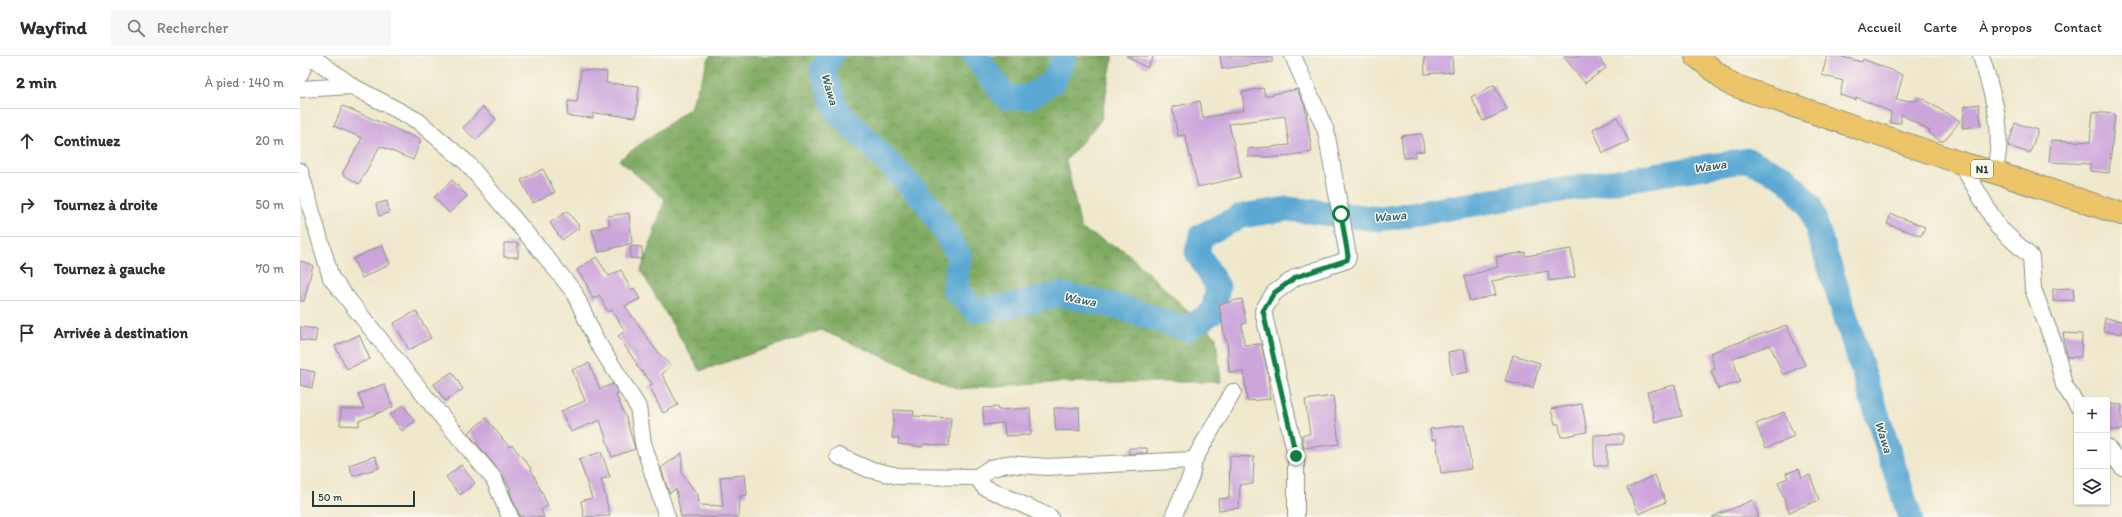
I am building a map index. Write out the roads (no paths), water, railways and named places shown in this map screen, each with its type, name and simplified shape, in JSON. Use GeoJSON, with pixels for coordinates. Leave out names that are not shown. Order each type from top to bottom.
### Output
{"type":"FeatureCollection","features":[{"type":"Feature","properties":{"kind":"highway","name":"N1"},"geometry":{"type":"LineString","coordinates":[[1696,56],[1730,84],[1961,163],[1994,172],[2122,214]]}},
{"type":"Feature","properties":{"kind":"street"},"geometry":{"type":"LineString","coordinates":[[300,74],[310,56],[352,86],[418,121],[467,163],[546,257],[574,292],[596,340],[638,408],[643,443],[667,517]]}},
{"type":"Feature","properties":{"kind":"street"},"geometry":{"type":"LineString","coordinates":[[1293,56],[1326,131],[1348,256],[1347,260],[1296,277],[1274,293],[1263,311],[1296,456],[1296,517]]}},
{"type":"Feature","properties":{"kind":"street"},"geometry":{"type":"LineString","coordinates":[[1981,56],[1998,114],[2000,154],[1994,172]]}},
{"type":"Feature","properties":{"kind":"street"},"geometry":{"type":"LineString","coordinates":[[300,89],[352,86]]}},
{"type":"Feature","properties":{"kind":"street"},"geometry":{"type":"LineString","coordinates":[[1961,163],[1998,227],[2031,257],[2033,289],[2054,344],[2064,385],[2074,400]]}},
{"type":"Feature","properties":{"kind":"street"},"geometry":{"type":"LineString","coordinates":[[300,171],[331,278],[428,400],[494,479],[510,517]]}},
{"type":"Feature","properties":{"kind":"street"},"geometry":{"type":"LineString","coordinates":[[1173,517],[1191,476],[1194,460],[1233,392]]}},
{"type":"Feature","properties":{"kind":"street"},"geometry":{"type":"LineString","coordinates":[[2110,451],[2122,467]]}},
{"type":"Feature","properties":{"kind":"street"},"geometry":{"type":"LineString","coordinates":[[838,456],[868,469],[898,476],[977,477],[989,469],[1006,464],[1047,466],[1194,460]]}},
{"type":"Feature","properties":{"kind":"street"},"geometry":{"type":"LineString","coordinates":[[977,477],[984,487],[1050,517]]}},
{"type":"Feature","properties":{"kind":"waterway","name":"Wawa"},"geometry":{"type":"LineString","coordinates":[[831,56],[822,69],[836,109],[928,204],[959,255],[955,290],[975,310],[1010,306],[1061,294],[1122,308],[1187,329],[1213,312],[1218,287],[1197,252],[1201,236],[1241,216],[1287,209],[1381,219],[1748,160],[1786,178],[1810,206],[1910,517]]}},
{"type":"Feature","properties":{"kind":"waterway","name":"Wawa"},"geometry":{"type":"LineString","coordinates":[[975,56],[1007,98],[1028,97],[1054,81],[1064,56]]}}]}
